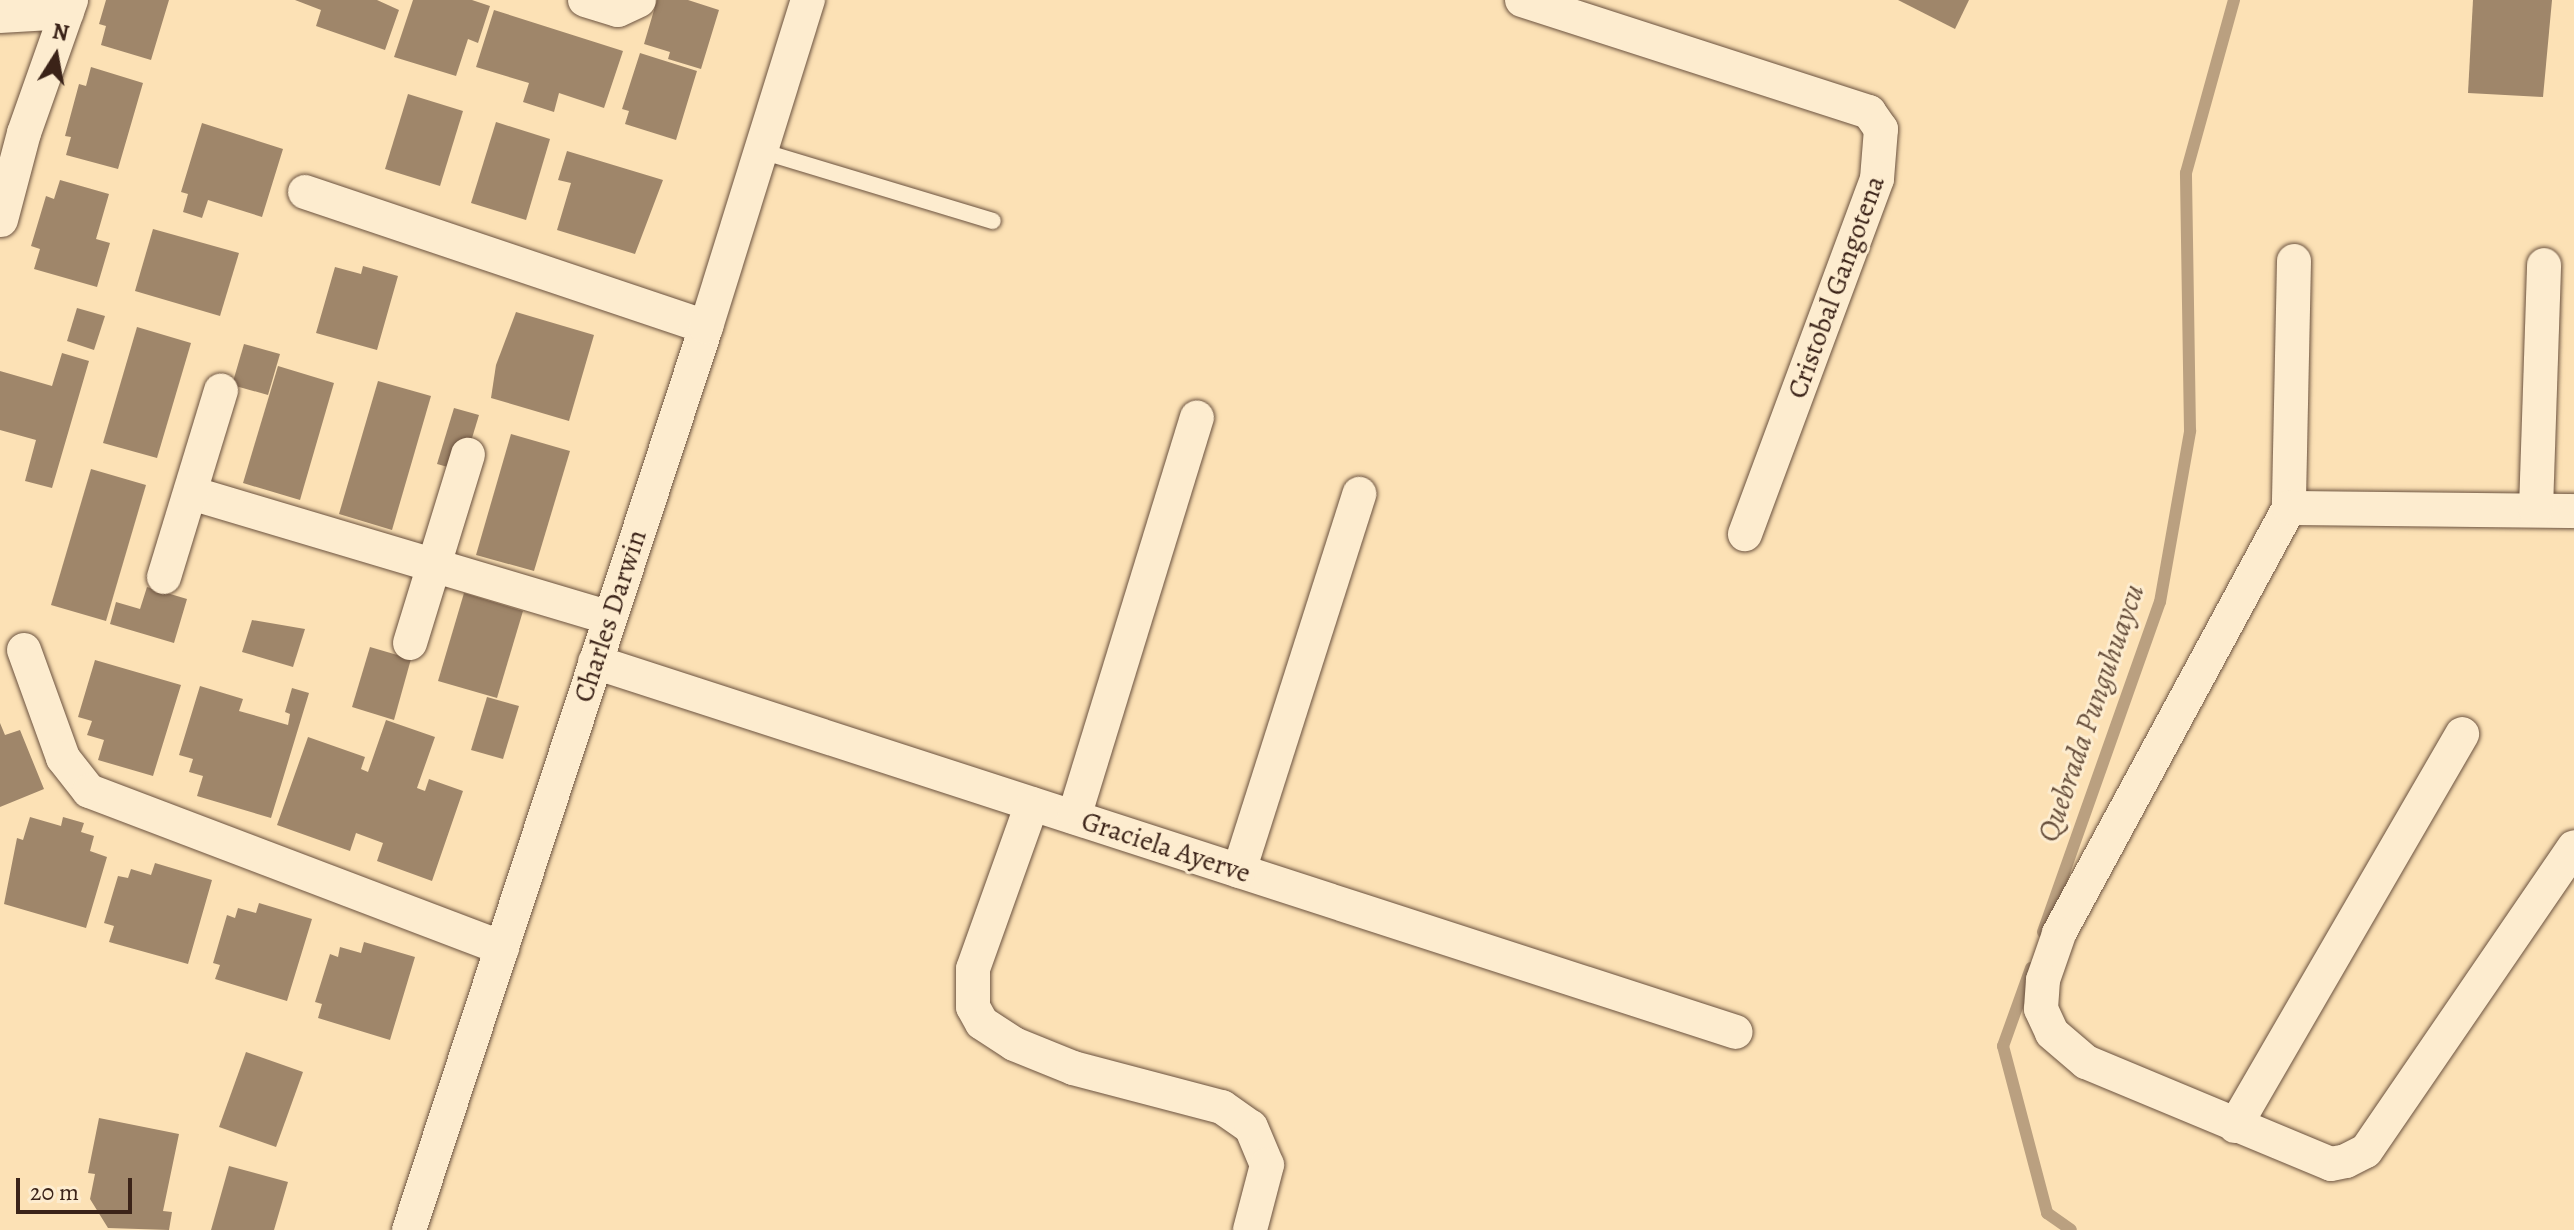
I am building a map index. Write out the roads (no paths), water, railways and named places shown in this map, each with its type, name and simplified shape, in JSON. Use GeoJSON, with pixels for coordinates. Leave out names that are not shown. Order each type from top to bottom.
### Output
{"type":"FeatureCollection","features":[{"type":"Feature","properties":{"kind":"street"},"geometry":{"type":"LineString","coordinates":[[585,0],[618,10],[639,0]]}},
{"type":"Feature","properties":{"kind":"street","name":"Charles Darwin"},"geometry":{"type":"LineString","coordinates":[[409,1230],[608,617],[706,327],[808,0]]}},
{"type":"Feature","properties":{"kind":"street","name":"Cristobal Gangotena"},"geometry":{"type":"LineString","coordinates":[[1522,0],[1869,112],[1881,129],[1877,179],[1745,534]]}},
{"type":"Feature","properties":{"kind":"street"},"geometry":{"type":"LineString","coordinates":[[0,16],[69,6]]}},
{"type":"Feature","properties":{"kind":"street"},"geometry":{"type":"LineString","coordinates":[[1,220],[12,129],[69,6]]}},
{"type":"Feature","properties":{"kind":"street"},"geometry":{"type":"LineString","coordinates":[[305,192],[706,327]]}},
{"type":"Feature","properties":{"kind":"street"},"geometry":{"type":"LineString","coordinates":[[2294,261],[2289,508],[2059,934],[2043,980],[2041,1009],[2052,1033],[2086,1062],[2331,1164],[2366,1151],[2574,847]]}},
{"type":"Feature","properties":{"kind":"street"},"geometry":{"type":"LineString","coordinates":[[2536,509],[2544,265]]}},
{"type":"Feature","properties":{"kind":"street"},"geometry":{"type":"LineString","coordinates":[[164,577],[221,391]]}},
{"type":"Feature","properties":{"kind":"street"},"geometry":{"type":"LineString","coordinates":[[1074,817],[1197,417]]}},
{"type":"Feature","properties":{"kind":"street"},"geometry":{"type":"LineString","coordinates":[[410,643],[468,455]]}},
{"type":"Feature","properties":{"kind":"street"},"geometry":{"type":"LineString","coordinates":[[191,493],[608,617]]}},
{"type":"Feature","properties":{"kind":"street"},"geometry":{"type":"LineString","coordinates":[[1239,871],[1359,494]]}},
{"type":"Feature","properties":{"kind":"street"},"geometry":{"type":"LineString","coordinates":[[2289,508],[2574,511]]}},
{"type":"Feature","properties":{"kind":"street"},"geometry":{"type":"LineString","coordinates":[[24,650],[63,758],[89,791],[502,948]]}},
{"type":"Feature","properties":{"kind":"street","name":"Graciela Ayerve"},"geometry":{"type":"LineString","coordinates":[[595,662],[1736,1032]]}},
{"type":"Feature","properties":{"kind":"street"},"geometry":{"type":"LineString","coordinates":[[2235,1126],[2462,734]]}},
{"type":"Feature","properties":{"kind":"street"},"geometry":{"type":"LineString","coordinates":[[1032,804],[973,969],[973,1007],[982,1023],[1014,1044],[1073,1068],[1222,1107],[1251,1127],[1267,1165],[1250,1230]]}},
{"type":"Feature","properties":{"kind":"lane"},"geometry":{"type":"LineString","coordinates":[[761,151],[993,221]]}},
{"type":"Feature","properties":{"kind":"waterway","name":"Quebrada Punguhuaycu"},"geometry":{"type":"LineString","coordinates":[[2043,932],[2160,602],[2190,431],[2186,173],[2234,0]]}},
{"type":"Feature","properties":{"kind":"waterway","name":"Quebrada Punguhuaycu"},"geometry":{"type":"LineString","coordinates":[[2031,968],[2003,1046],[2047,1213],[2071,1230]]}}]}
